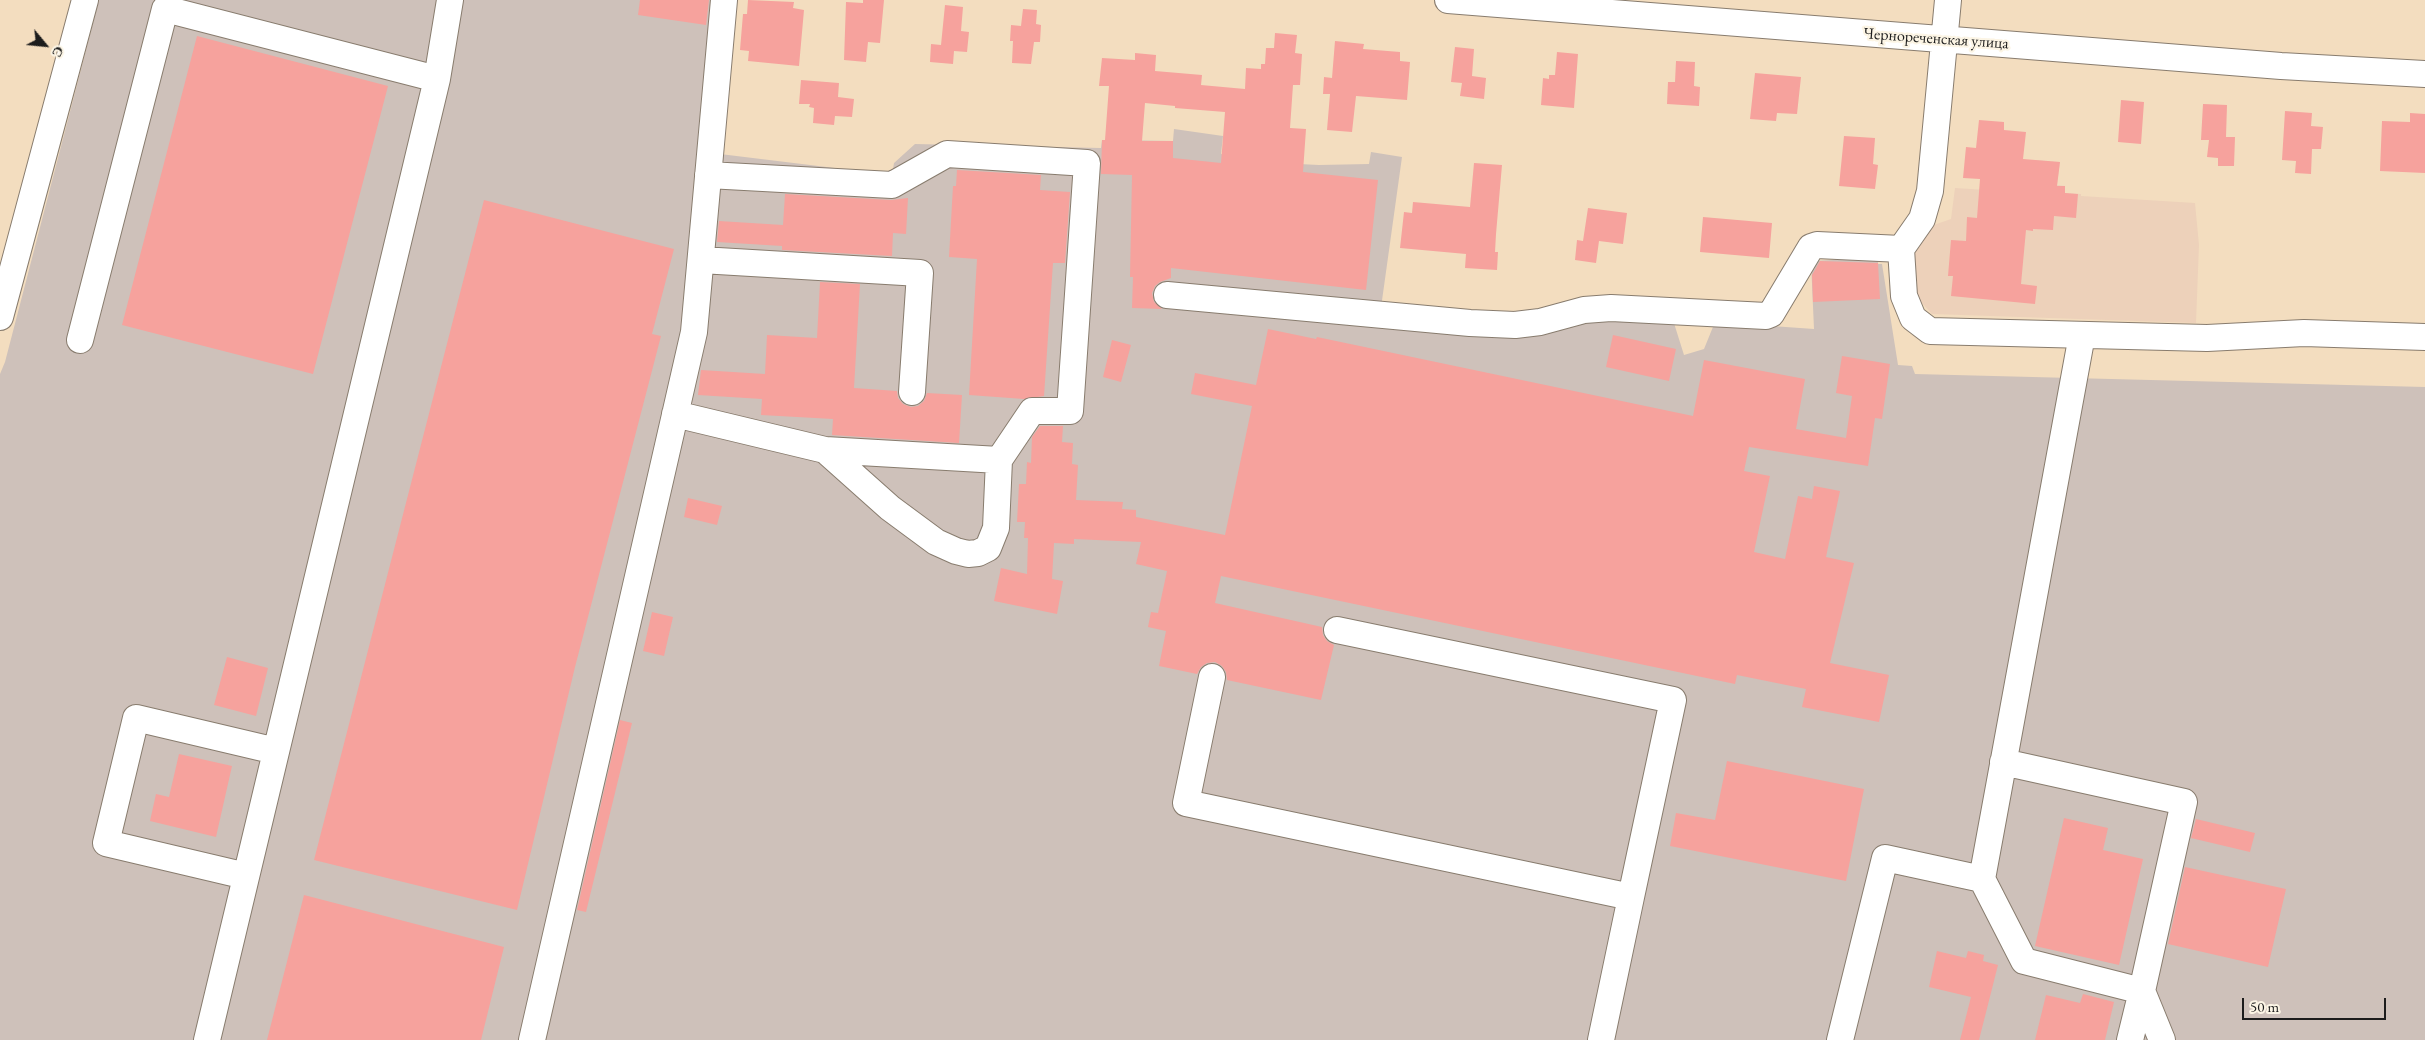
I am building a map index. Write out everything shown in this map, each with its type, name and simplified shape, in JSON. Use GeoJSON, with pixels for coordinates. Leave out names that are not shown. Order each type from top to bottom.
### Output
{"type":"FeatureCollection","features":[{"type":"Feature","properties":{"kind":"street"},"geometry":{"type":"LineString","coordinates":[[0,317],[85,0]]}},
{"type":"Feature","properties":{"kind":"street"},"geometry":{"type":"LineString","coordinates":[[207,1040],[437,79],[450,0]]}},
{"type":"Feature","properties":{"kind":"street"},"geometry":{"type":"LineString","coordinates":[[532,1040],[694,332],[724,0]]}},
{"type":"Feature","properties":{"kind":"street","name":"Чернореченская улица"},"geometry":{"type":"LineString","coordinates":[[1448,0],[2281,66],[2425,74]]}},
{"type":"Feature","properties":{"kind":"street"},"geometry":{"type":"LineString","coordinates":[[1948,0],[1930,191],[1922,219],[1901,248],[1904,296],[1912,318],[1930,331],[2207,338],[2304,333],[2425,337]]}},
{"type":"Feature","properties":{"kind":"street"},"geometry":{"type":"LineString","coordinates":[[80,340],[165,9],[437,79]]}},
{"type":"Feature","properties":{"kind":"street"},"geometry":{"type":"LineString","coordinates":[[708,175],[892,185],[947,154],[1087,163],[1070,411],[1032,410],[999,460],[995,533],[988,548],[978,553],[968,554],[946,547],[890,508],[825,450]]}},
{"type":"Feature","properties":{"kind":"street"},"geometry":{"type":"LineString","coordinates":[[1167,295],[1479,324],[1515,325],[1540,322],[1584,310],[1611,308],[1766,316],[1771,314],[1811,248],[1817,245],[1901,248]]}},
{"type":"Feature","properties":{"kind":"street"},"geometry":{"type":"LineString","coordinates":[[701,260],[920,273],[912,392]]}},
{"type":"Feature","properties":{"kind":"street"},"geometry":{"type":"LineString","coordinates":[[2082,334],[1982,879],[2024,961],[2142,991]]}},
{"type":"Feature","properties":{"kind":"street"},"geometry":{"type":"LineString","coordinates":[[675,414],[825,450],[999,460]]}},
{"type":"Feature","properties":{"kind":"street"},"geometry":{"type":"LineString","coordinates":[[1337,630],[1673,700],[1601,1040]]}},
{"type":"Feature","properties":{"kind":"street"},"geometry":{"type":"LineString","coordinates":[[1212,677],[1186,803],[1631,897]]}},
{"type":"Feature","properties":{"kind":"street"},"geometry":{"type":"LineString","coordinates":[[246,876],[106,843],[131,737],[136,718],[276,750]]}},
{"type":"Feature","properties":{"kind":"street"},"geometry":{"type":"LineString","coordinates":[[2003,762],[2184,802],[2130,1040]]}},
{"type":"Feature","properties":{"kind":"street"},"geometry":{"type":"LineString","coordinates":[[1840,1040],[1885,858],[1982,879]]}},
{"type":"Feature","properties":{"kind":"street"},"geometry":{"type":"LineString","coordinates":[[2142,991],[2162,1040]]}},
{"type":"Feature","properties":{"kind":"shaded area"},"geometry":{"type":"Polygon","coordinates":[[[99,0],[734,0],[720,154],[892,175],[894,163],[915,144],[1101,148],[1102,140],[1173,141],[1174,129],[1223,136],[1221,154],[1235,155],[1239,161],[1319,165],[1369,164],[1371,152],[1402,157],[1379,322],[1673,320],[1684,355],[1704,349],[1715,322],[1814,329],[1811,261],[1878,258],[1878,264],[1882,264],[1898,365],[1912,366],[1915,374],[2425,387],[2425,1040],[0,1040],[0,374],[5,362],[99,0]]]}},
{"type":"Feature","properties":{"kind":"shaded area"},"geometry":{"type":"Polygon","coordinates":[[[2036,160],[2060,162],[2057,185],[2065,186],[2065,193],[2081,194],[2081,196],[2195,203],[2199,245],[2196,323],[1932,314],[1912,292],[1911,252],[1925,228],[1951,219],[1955,188],[1987,190],[2035,173],[2036,160]]]}},
{"type":"Feature","properties":{"kind":"building"},"geometry":{"type":"Polygon","coordinates":[[[640,0],[709,0],[706,25],[638,15],[640,0]]]}},
{"type":"Feature","properties":{"kind":"building"},"geometry":{"type":"Polygon","coordinates":[[[748,0],[794,2],[793,8],[804,10],[799,66],[748,61],[749,51],[740,50],[743,14],[747,14],[748,0]]]}},
{"type":"Feature","properties":{"kind":"building"},"geometry":{"type":"Polygon","coordinates":[[[863,0],[884,0],[880,43],[868,42],[866,62],[844,60],[846,2],[863,3],[863,0]]]}},
{"type":"Feature","properties":{"kind":"building"},"geometry":{"type":"Polygon","coordinates":[[[945,5],[963,7],[961,31],[969,32],[967,52],[954,51],[953,64],[930,62],[931,44],[941,45],[945,5]]]}},
{"type":"Feature","properties":{"kind":"building"},"geometry":{"type":"Polygon","coordinates":[[[1023,9],[1037,10],[1036,24],[1041,25],[1040,42],[1034,42],[1031,64],[1012,63],[1013,41],[1010,41],[1011,25],[1021,26],[1023,9]]]}},
{"type":"Feature","properties":{"kind":"building"},"geometry":{"type":"Polygon","coordinates":[[[1275,33],[1297,35],[1295,53],[1302,54],[1300,85],[1293,85],[1290,128],[1306,129],[1303,172],[1378,180],[1366,290],[1171,268],[1171,278],[1160,282],[1155,286],[1152,293],[1154,302],[1162,309],[1132,308],[1133,277],[1130,277],[1132,175],[1101,174],[1102,140],[1105,140],[1109,86],[1099,86],[1102,58],[1135,60],[1135,53],[1156,55],[1155,71],[1202,75],[1201,85],[1245,89],[1246,68],[1261,69],[1261,64],[1265,64],[1266,48],[1274,48],[1275,33]],[[1145,103],[1142,141],[1173,141],[1173,158],[1221,163],[1225,112],[1175,108],[1175,106],[1145,103]]]}},
{"type":"Feature","properties":{"kind":"building"},"geometry":{"type":"Polygon","coordinates":[[[197,36],[388,86],[313,374],[122,325],[197,36]]]}},
{"type":"Feature","properties":{"kind":"building"},"geometry":{"type":"Polygon","coordinates":[[[1335,41],[1364,44],[1363,49],[1400,52],[1400,61],[1410,62],[1407,100],[1356,96],[1352,132],[1327,130],[1330,94],[1323,94],[1324,77],[1332,78],[1335,41]]]}},
{"type":"Feature","properties":{"kind":"building"},"geometry":{"type":"Polygon","coordinates":[[[1455,47],[1474,49],[1472,76],[1486,78],[1484,99],[1460,96],[1462,83],[1451,82],[1455,47]]]}},
{"type":"Feature","properties":{"kind":"building"},"geometry":{"type":"Polygon","coordinates":[[[1557,52],[1578,54],[1574,108],[1541,105],[1543,78],[1549,79],[1549,75],[1555,75],[1557,52]]]}},
{"type":"Feature","properties":{"kind":"building"},"geometry":{"type":"Polygon","coordinates":[[[1676,61],[1695,62],[1694,86],[1700,87],[1699,106],[1667,104],[1668,82],[1675,82],[1676,61]]]}},
{"type":"Feature","properties":{"kind":"building"},"geometry":{"type":"Polygon","coordinates":[[[1755,73],[1801,77],[1797,114],[1777,113],[1776,121],[1750,119],[1755,73]]]}},
{"type":"Feature","properties":{"kind":"building"},"geometry":{"type":"Polygon","coordinates":[[[801,80],[839,83],[838,97],[854,99],[852,117],[835,116],[834,125],[813,123],[814,108],[809,107],[810,104],[799,104],[801,80]]]}},
{"type":"Feature","properties":{"kind":"building"},"geometry":{"type":"Polygon","coordinates":[[[2121,100],[2144,102],[2141,144],[2118,142],[2121,100]]]}},
{"type":"Feature","properties":{"kind":"building"},"geometry":{"type":"Polygon","coordinates":[[[2203,104],[2227,105],[2226,137],[2235,137],[2234,166],[2218,166],[2218,158],[2207,157],[2209,140],[2201,140],[2203,104]]]}},
{"type":"Feature","properties":{"kind":"building"},"geometry":{"type":"Polygon","coordinates":[[[2285,111],[2312,113],[2311,126],[2323,127],[2321,149],[2312,149],[2311,174],[2295,173],[2296,161],[2282,160],[2285,111]]]}},
{"type":"Feature","properties":{"kind":"building"},"geometry":{"type":"Polygon","coordinates":[[[2410,113],[2425,114],[2425,173],[2380,171],[2382,121],[2410,122],[2410,113]]]}},
{"type":"Feature","properties":{"kind":"building"},"geometry":{"type":"Polygon","coordinates":[[[1979,120],[2004,122],[2004,130],[2026,132],[2023,159],[2060,162],[2057,186],[2065,186],[2065,193],[2078,194],[2076,218],[2054,216],[2053,230],[2026,230],[2021,284],[2037,286],[2035,304],[1951,296],[1953,276],[1948,276],[1951,240],[1966,241],[1967,217],[1977,218],[1980,179],[1963,178],[1966,147],[1976,148],[1979,120]]]}},
{"type":"Feature","properties":{"kind":"building"},"geometry":{"type":"Polygon","coordinates":[[[1844,136],[1875,138],[1873,164],[1878,165],[1875,189],[1839,186],[1844,136]]]}},
{"type":"Feature","properties":{"kind":"building"},"geometry":{"type":"Polygon","coordinates":[[[1474,163],[1502,165],[1495,252],[1498,252],[1497,270],[1465,268],[1466,254],[1400,248],[1404,212],[1412,213],[1413,202],[1470,207],[1474,163]]]}},
{"type":"Feature","properties":{"kind":"building"},"geometry":{"type":"Polygon","coordinates":[[[957,170],[1041,175],[1040,190],[1070,192],[1065,263],[1053,263],[1044,396],[1024,399],[969,395],[977,259],[949,257],[953,186],[956,186],[957,170]]]}},
{"type":"Feature","properties":{"kind":"building"},"geometry":{"type":"Polygon","coordinates":[[[785,194],[891,200],[908,198],[906,234],[893,233],[892,256],[782,250],[782,246],[717,242],[719,221],[783,225],[785,194]]]}},
{"type":"Feature","properties":{"kind":"building"},"geometry":{"type":"Polygon","coordinates":[[[484,200],[674,249],[652,334],[661,336],[575,667],[517,910],[314,860],[484,200]]]}},
{"type":"Feature","properties":{"kind":"building"},"geometry":{"type":"Polygon","coordinates":[[[1588,208],[1627,213],[1623,244],[1599,241],[1596,263],[1575,260],[1577,240],[1583,241],[1588,208]]]}},
{"type":"Feature","properties":{"kind":"building"},"geometry":{"type":"Polygon","coordinates":[[[1703,217],[1772,223],[1769,258],[1700,252],[1703,217]]]}},
{"type":"Feature","properties":{"kind":"building"},"geometry":{"type":"Polygon","coordinates":[[[1820,261],[1878,263],[1880,299],[1813,302],[1812,275],[1820,261]]]}},
{"type":"Feature","properties":{"kind":"building"},"geometry":{"type":"Polygon","coordinates":[[[820,282],[860,284],[854,388],[897,391],[898,398],[903,404],[911,407],[918,406],[924,401],[927,393],[962,395],[959,443],[832,435],[833,419],[761,415],[762,399],[698,395],[701,370],[765,374],[767,335],[817,338],[820,282]]]}},
{"type":"Feature","properties":{"kind":"building"},"geometry":{"type":"Polygon","coordinates":[[[1268,329],[1316,339],[1317,337],[1693,416],[1704,360],[1805,379],[1796,429],[1846,438],[1852,396],[1836,393],[1842,356],[1890,364],[1882,419],[1875,418],[1868,466],[1749,447],[1744,471],[1770,476],[1754,552],[1785,559],[1798,496],[1812,499],[1814,486],[1840,491],[1826,557],[1854,563],[1830,663],[1889,675],[1879,722],[1802,707],[1806,689],[1737,675],[1735,684],[1221,576],[1215,603],[1322,627],[1323,635],[1327,641],[1334,645],[1321,700],[1227,680],[1226,672],[1222,666],[1215,662],[1207,663],[1201,667],[1197,674],[1159,666],[1166,631],[1148,627],[1151,612],[1158,613],[1167,571],[1136,564],[1141,542],[1074,539],[1074,544],[1054,543],[1052,579],[1063,581],[1057,614],[994,601],[1001,568],[1027,574],[1028,538],[1024,538],[1025,522],[1017,522],[1019,484],[1026,484],[1027,462],[1031,463],[1032,437],[1040,426],[1063,426],[1062,442],[1073,443],[1072,464],[1078,465],[1076,500],[1123,502],[1122,509],[1136,510],[1136,517],[1225,535],[1252,406],[1191,394],[1195,373],[1256,385],[1268,329]]]}},
{"type":"Feature","properties":{"kind":"building"},"geometry":{"type":"Polygon","coordinates":[[[1613,335],[1676,349],[1669,381],[1606,367],[1613,335]]]}},
{"type":"Feature","properties":{"kind":"building"},"geometry":{"type":"Polygon","coordinates":[[[1112,340],[1131,345],[1121,382],[1103,377],[1112,340]]]}},
{"type":"Feature","properties":{"kind":"building"},"geometry":{"type":"Polygon","coordinates":[[[688,498],[722,506],[717,525],[684,517],[688,498]]]}},
{"type":"Feature","properties":{"kind":"building"},"geometry":{"type":"Polygon","coordinates":[[[652,612],[673,617],[664,656],[643,651],[652,612]]]}},
{"type":"Feature","properties":{"kind":"building"},"geometry":{"type":"Polygon","coordinates":[[[227,657],[268,668],[256,716],[214,705],[227,657]]]}},
{"type":"Feature","properties":{"kind":"building"},"geometry":{"type":"Polygon","coordinates":[[[620,720],[632,723],[586,912],[577,910],[620,720]]]}},
{"type":"Feature","properties":{"kind":"building"},"geometry":{"type":"Polygon","coordinates":[[[179,754],[232,766],[216,837],[150,821],[156,794],[169,797],[179,754]]]}},
{"type":"Feature","properties":{"kind":"building"},"geometry":{"type":"Polygon","coordinates":[[[1727,761],[1864,789],[1846,881],[1670,846],[1676,813],[1715,820],[1727,761]]]}},
{"type":"Feature","properties":{"kind":"building"},"geometry":{"type":"Polygon","coordinates":[[[2064,818],[2108,828],[2103,850],[2143,859],[2119,965],[2035,946],[2064,818]]]}},
{"type":"Feature","properties":{"kind":"building"},"geometry":{"type":"Polygon","coordinates":[[[2196,819],[2255,833],[2250,852],[2191,838],[2196,819]]]}},
{"type":"Feature","properties":{"kind":"building"},"geometry":{"type":"Polygon","coordinates":[[[2185,867],[2286,889],[2268,967],[2168,944],[2185,867]]]}},
{"type":"Feature","properties":{"kind":"building"},"geometry":{"type":"Polygon","coordinates":[[[304,895],[504,947],[481,1040],[267,1040],[304,895]]]}},
{"type":"Feature","properties":{"kind":"building"},"geometry":{"type":"Polygon","coordinates":[[[1937,951],[1966,958],[1968,951],[1984,955],[1983,961],[1998,965],[1979,1040],[1960,1040],[1971,997],[1929,987],[1937,951]]]}},
{"type":"Feature","properties":{"kind":"building"},"geometry":{"type":"Polygon","coordinates":[[[2083,994],[2114,1002],[2105,1040],[2035,1040],[2046,995],[2080,1003],[2083,994]]]}}]}
